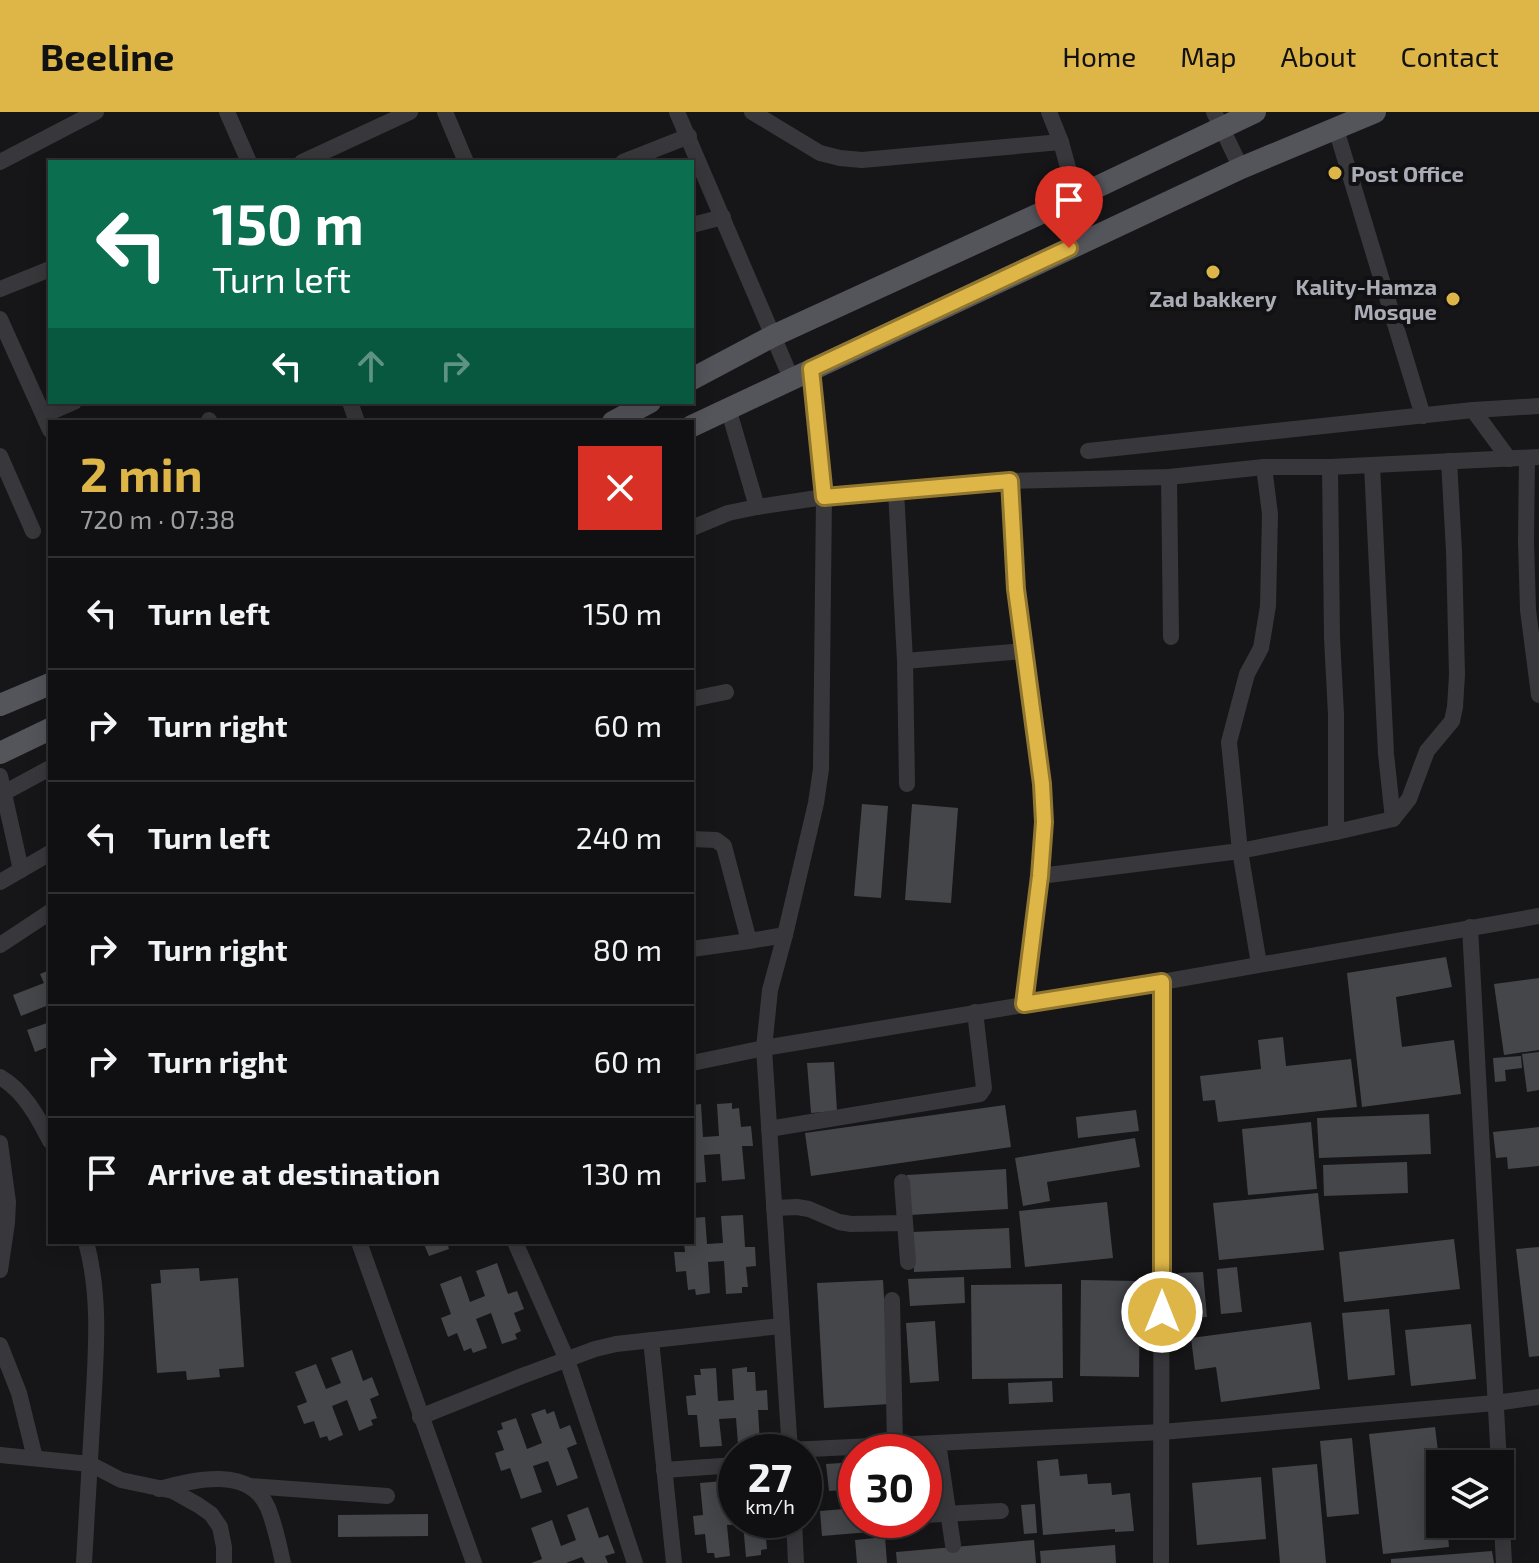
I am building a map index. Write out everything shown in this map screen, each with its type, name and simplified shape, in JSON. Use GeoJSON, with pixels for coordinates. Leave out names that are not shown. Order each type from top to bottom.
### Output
{"type":"FeatureCollection","features":[{"type":"Feature","properties":{"kind":"main road"},"geometry":{"type":"LineString","coordinates":[[694,378],[773,336],[1076,197],[1218,120],[1255,112]]}},
{"type":"Feature","properties":{"kind":"main road"},"geometry":{"type":"LineString","coordinates":[[694,425],[1241,168],[1375,112]]}},
{"type":"Feature","properties":{"kind":"main road"},"geometry":{"type":"LineString","coordinates":[[617,420],[646,404]]}},
{"type":"Feature","properties":{"kind":"main road"},"geometry":{"type":"LineString","coordinates":[[0,705],[48,685]]}},
{"type":"Feature","properties":{"kind":"main road"},"geometry":{"type":"LineString","coordinates":[[0,753],[48,730]]}},
{"type":"Feature","properties":{"kind":"street"},"geometry":{"type":"LineString","coordinates":[[0,162],[64,119],[96,112]]}},
{"type":"Feature","properties":{"kind":"street"},"geometry":{"type":"LineString","coordinates":[[227,112],[248,160]]}},
{"type":"Feature","properties":{"kind":"street"},"geometry":{"type":"LineString","coordinates":[[306,160],[410,112]]}},
{"type":"Feature","properties":{"kind":"street"},"geometry":{"type":"LineString","coordinates":[[445,112],[465,160]]}},
{"type":"Feature","properties":{"kind":"street"},"geometry":{"type":"LineString","coordinates":[[677,112],[773,336],[801,374],[824,497],[821,769],[816,803],[770,990],[764,1048],[789,1434]]}},
{"type":"Feature","properties":{"kind":"street"},"geometry":{"type":"LineString","coordinates":[[752,112],[820,153],[840,158],[862,160],[1061,142]]}},
{"type":"Feature","properties":{"kind":"street"},"geometry":{"type":"LineString","coordinates":[[1049,112],[1076,197]]}},
{"type":"Feature","properties":{"kind":"street"},"geometry":{"type":"LineString","coordinates":[[1218,120],[1241,168]]}},
{"type":"Feature","properties":{"kind":"street"},"geometry":{"type":"LineString","coordinates":[[1336,129],[1423,416]]}},
{"type":"Feature","properties":{"kind":"street"},"geometry":{"type":"LineString","coordinates":[[628,160],[689,136]]}},
{"type":"Feature","properties":{"kind":"street"},"geometry":{"type":"LineString","coordinates":[[694,224],[723,217]]}},
{"type":"Feature","properties":{"kind":"street"},"geometry":{"type":"LineString","coordinates":[[0,289],[48,270]]}},
{"type":"Feature","properties":{"kind":"street"},"geometry":{"type":"LineString","coordinates":[[0,319],[47,422]]}},
{"type":"Feature","properties":{"kind":"street"},"geometry":{"type":"LineString","coordinates":[[50,420],[71,404]]}},
{"type":"Feature","properties":{"kind":"street"},"geometry":{"type":"LineString","coordinates":[[1088,451],[1473,410],[1539,406]]}},
{"type":"Feature","properties":{"kind":"street"},"geometry":{"type":"LineString","coordinates":[[728,408],[757,507]]}},
{"type":"Feature","properties":{"kind":"street"},"geometry":{"type":"LineString","coordinates":[[1473,410],[1509,459]]}},
{"type":"Feature","properties":{"kind":"street"},"geometry":{"type":"LineString","coordinates":[[0,456],[5,479],[33,531]]}},
{"type":"Feature","properties":{"kind":"street"},"geometry":{"type":"LineString","coordinates":[[694,527],[728,513],[757,507],[896,490],[1010,481],[1169,477],[1264,467],[1533,458],[1528,610],[1539,695]]}},
{"type":"Feature","properties":{"kind":"street"},"geometry":{"type":"LineString","coordinates":[[1040,876],[1240,851],[1393,819],[1409,799],[1427,751],[1452,721],[1455,707],[1454,551],[1449,461]]}},
{"type":"Feature","properties":{"kind":"street"},"geometry":{"type":"LineString","coordinates":[[1372,465],[1386,754],[1393,819]]}},
{"type":"Feature","properties":{"kind":"street"},"geometry":{"type":"LineString","coordinates":[[1259,964],[1240,851],[1229,742],[1247,674],[1261,648],[1268,606],[1270,514],[1264,467]]}},
{"type":"Feature","properties":{"kind":"street"},"geometry":{"type":"LineString","coordinates":[[1330,467],[1336,832]]}},
{"type":"Feature","properties":{"kind":"street"},"geometry":{"type":"LineString","coordinates":[[1169,477],[1171,637]]}},
{"type":"Feature","properties":{"kind":"street"},"geometry":{"type":"LineString","coordinates":[[1010,481],[1016,589],[1042,784],[1044,822],[1024,1004]]}},
{"type":"Feature","properties":{"kind":"street"},"geometry":{"type":"LineString","coordinates":[[896,490],[905,661],[907,784]]}},
{"type":"Feature","properties":{"kind":"street"},"geometry":{"type":"LineString","coordinates":[[905,661],[1024,651]]}},
{"type":"Feature","properties":{"kind":"street"},"geometry":{"type":"LineString","coordinates":[[694,699],[726,692]]}},
{"type":"Feature","properties":{"kind":"street"},"geometry":{"type":"LineString","coordinates":[[21,870],[1,788],[48,769]]}},
{"type":"Feature","properties":{"kind":"street"},"geometry":{"type":"LineString","coordinates":[[694,839],[716,840],[724,846],[749,941]]}},
{"type":"Feature","properties":{"kind":"street"},"geometry":{"type":"LineString","coordinates":[[0,882],[48,854]]}},
{"type":"Feature","properties":{"kind":"street"},"geometry":{"type":"LineString","coordinates":[[0,945],[48,913]]}},
{"type":"Feature","properties":{"kind":"street"},"geometry":{"type":"LineString","coordinates":[[694,1063],[764,1048],[1539,916]]}},
{"type":"Feature","properties":{"kind":"street"},"geometry":{"type":"LineString","coordinates":[[1470,927],[1498,1450]]}},
{"type":"Feature","properties":{"kind":"street"},"geometry":{"type":"LineString","coordinates":[[694,949],[785,935]]}},
{"type":"Feature","properties":{"kind":"street"},"geometry":{"type":"LineString","coordinates":[[1161,1563],[1162,982]]}},
{"type":"Feature","properties":{"kind":"street"},"geometry":{"type":"LineString","coordinates":[[769,1129],[980,1094],[984,1088],[975,1012]]}},
{"type":"Feature","properties":{"kind":"street"},"geometry":{"type":"LineString","coordinates":[[0,1077],[26,1101],[48,1138]]}},
{"type":"Feature","properties":{"kind":"street"},"geometry":{"type":"LineString","coordinates":[[0,1143],[8,1202],[0,1270]]}},
{"type":"Feature","properties":{"kind":"street"},"geometry":{"type":"LineString","coordinates":[[902,1182],[908,1262]]}},
{"type":"Feature","properties":{"kind":"street"},"geometry":{"type":"LineString","coordinates":[[774,1208],[809,1209],[851,1224],[905,1223]]}},
{"type":"Feature","properties":{"kind":"street"},"geometry":{"type":"LineString","coordinates":[[84,1563],[97,1341],[95,1295],[87,1244]]}},
{"type":"Feature","properties":{"kind":"street"},"geometry":{"type":"LineString","coordinates":[[360,1244],[474,1563]]}},
{"type":"Feature","properties":{"kind":"street"},"geometry":{"type":"LineString","coordinates":[[516,1244],[567,1360],[635,1563]]}},
{"type":"Feature","properties":{"kind":"street"},"geometry":{"type":"LineString","coordinates":[[892,1300],[895,1434]]}},
{"type":"Feature","properties":{"kind":"street"},"geometry":{"type":"LineString","coordinates":[[420,1417],[595,1349],[781,1326]]}},
{"type":"Feature","properties":{"kind":"street"},"geometry":{"type":"LineString","coordinates":[[651,1340],[674,1563]]}},
{"type":"Feature","properties":{"kind":"street"},"geometry":{"type":"LineString","coordinates":[[0,1345],[19,1393],[35,1458]]}},
{"type":"Feature","properties":{"kind":"street"},"geometry":{"type":"LineString","coordinates":[[942,1443],[1162,1432],[1539,1397]]}},
{"type":"Feature","properties":{"kind":"street"},"geometry":{"type":"LineString","coordinates":[[0,1455],[90,1464],[121,1480],[173,1491],[211,1514],[220,1527],[224,1563]]}},
{"type":"Feature","properties":{"kind":"street"},"geometry":{"type":"LineString","coordinates":[[664,1470],[718,1466]]}},
{"type":"Feature","properties":{"kind":"street"},"geometry":{"type":"LineString","coordinates":[[942,1468],[953,1545]]}},
{"type":"Feature","properties":{"kind":"street"},"geometry":{"type":"LineString","coordinates":[[158,1489],[217,1478],[250,1486],[387,1496]]}},
{"type":"Feature","properties":{"kind":"street"},"geometry":{"type":"LineString","coordinates":[[250,1486],[268,1506],[283,1563]]}},
{"type":"Feature","properties":{"kind":"street"},"geometry":{"type":"LineString","coordinates":[[942,1514],[1001,1511]]}},
{"type":"Feature","properties":{"kind":"street"},"geometry":{"type":"LineString","coordinates":[[795,1538],[796,1563]]}},
{"type":"Feature","properties":{"kind":"street"},"geometry":{"type":"LineString","coordinates":[[1503,1538],[1504,1563]]}},
{"type":"Feature","properties":{"kind":"building"},"geometry":{"type":"Polygon","coordinates":[[[862,804],[888,806],[881,898],[854,896],[862,804]]]}},
{"type":"Feature","properties":{"kind":"building"},"geometry":{"type":"Polygon","coordinates":[[[912,804],[958,808],[951,903],[905,900],[912,804]]]}},
{"type":"Feature","properties":{"kind":"building"},"geometry":{"type":"Polygon","coordinates":[[[1446,957],[1452,987],[1396,997],[1402,1047],[1454,1040],[1461,1094],[1362,1107],[1347,973],[1446,957]]]}},
{"type":"Feature","properties":{"kind":"building"},"geometry":{"type":"Polygon","coordinates":[[[48,971],[48,1010],[46,1006],[21,1016],[13,995],[44,983],[40,974],[48,971]]]}},
{"type":"Feature","properties":{"kind":"building"},"geometry":{"type":"Polygon","coordinates":[[[1539,978],[1539,1050],[1504,1055],[1494,984],[1539,978]]]}},
{"type":"Feature","properties":{"kind":"building"},"geometry":{"type":"Polygon","coordinates":[[[48,1023],[48,1047],[35,1052],[27,1030],[48,1023]]]}},
{"type":"Feature","properties":{"kind":"building"},"geometry":{"type":"Polygon","coordinates":[[[1283,1037],[1286,1066],[1351,1059],[1357,1107],[1218,1122],[1215,1100],[1203,1101],[1200,1076],[1261,1069],[1258,1040],[1283,1037]]]}},
{"type":"Feature","properties":{"kind":"building"},"geometry":{"type":"Polygon","coordinates":[[[1539,1052],[1539,1090],[1527,1092],[1522,1054],[1539,1052]]]}},
{"type":"Feature","properties":{"kind":"building"},"geometry":{"type":"Polygon","coordinates":[[[1521,1056],[1522,1068],[1505,1070],[1506,1081],[1495,1082],[1493,1058],[1521,1056]]]}},
{"type":"Feature","properties":{"kind":"building"},"geometry":{"type":"Polygon","coordinates":[[[834,1062],[837,1111],[811,1113],[807,1063],[834,1062]]]}},
{"type":"Feature","properties":{"kind":"building"},"geometry":{"type":"Polygon","coordinates":[[[732,1103],[732,1109],[739,1108],[741,1127],[751,1126],[753,1146],[742,1146],[745,1179],[722,1181],[720,1154],[704,1155],[706,1182],[694,1183],[694,1105],[701,1104],[703,1137],[719,1136],[717,1104],[732,1103]]]}},
{"type":"Feature","properties":{"kind":"building"},"geometry":{"type":"Polygon","coordinates":[[[1005,1105],[1011,1147],[811,1176],[805,1133],[1005,1105]]]}},
{"type":"Feature","properties":{"kind":"building"},"geometry":{"type":"Polygon","coordinates":[[[1136,1110],[1139,1131],[1078,1138],[1076,1117],[1136,1110]]]}},
{"type":"Feature","properties":{"kind":"building"},"geometry":{"type":"Polygon","coordinates":[[[1429,1114],[1431,1154],[1319,1158],[1317,1118],[1429,1114]]]}},
{"type":"Feature","properties":{"kind":"building"},"geometry":{"type":"Polygon","coordinates":[[[1311,1122],[1317,1189],[1248,1195],[1242,1129],[1311,1122]]]}},
{"type":"Feature","properties":{"kind":"building"},"geometry":{"type":"Polygon","coordinates":[[[1539,1127],[1539,1166],[1508,1169],[1507,1157],[1496,1158],[1493,1132],[1539,1127]]]}},
{"type":"Feature","properties":{"kind":"building"},"geometry":{"type":"Polygon","coordinates":[[[1135,1138],[1140,1167],[1047,1182],[1050,1201],[1023,1206],[1015,1158],[1135,1138]]]}},
{"type":"Feature","properties":{"kind":"building"},"geometry":{"type":"Polygon","coordinates":[[[1407,1162],[1408,1193],[1324,1196],[1323,1165],[1407,1162]]]}},
{"type":"Feature","properties":{"kind":"building"},"geometry":{"type":"Polygon","coordinates":[[[1006,1169],[1008,1209],[910,1215],[907,1175],[1006,1169]]]}},
{"type":"Feature","properties":{"kind":"building"},"geometry":{"type":"Polygon","coordinates":[[[1318,1193],[1324,1250],[1219,1260],[1213,1203],[1318,1193]]]}},
{"type":"Feature","properties":{"kind":"building"},"geometry":{"type":"Polygon","coordinates":[[[1107,1202],[1113,1258],[1025,1267],[1019,1211],[1107,1202]]]}},
{"type":"Feature","properties":{"kind":"building"},"geometry":{"type":"Polygon","coordinates":[[[743,1215],[745,1247],[755,1247],[756,1266],[746,1267],[748,1287],[742,1287],[742,1293],[726,1294],[724,1261],[708,1262],[710,1293],[696,1295],[695,1289],[688,1290],[686,1271],[676,1272],[674,1252],[685,1252],[684,1244],[694,1244],[694,1218],[705,1217],[707,1244],[723,1243],[721,1216],[743,1215]]]}},
{"type":"Feature","properties":{"kind":"building"},"geometry":{"type":"Polygon","coordinates":[[[1009,1228],[1011,1268],[914,1272],[912,1232],[1009,1228]]]}},
{"type":"Feature","properties":{"kind":"building"},"geometry":{"type":"Polygon","coordinates":[[[1454,1239],[1460,1289],[1344,1302],[1339,1252],[1454,1239]]]}},
{"type":"Feature","properties":{"kind":"building"},"geometry":{"type":"Polygon","coordinates":[[[424,1244],[448,1244],[449,1249],[429,1256],[424,1244]]]}},
{"type":"Feature","properties":{"kind":"building"},"geometry":{"type":"Polygon","coordinates":[[[1539,1247],[1539,1356],[1529,1357],[1516,1249],[1539,1247]]]}},
{"type":"Feature","properties":{"kind":"building"},"geometry":{"type":"Polygon","coordinates":[[[497,1263],[508,1294],[517,1291],[524,1309],[514,1313],[521,1331],[515,1334],[517,1339],[502,1344],[491,1313],[476,1319],[487,1348],[473,1353],[471,1348],[464,1351],[457,1333],[448,1337],[441,1318],[451,1314],[440,1284],[461,1276],[470,1302],[485,1296],[476,1271],[497,1263]]]}},
{"type":"Feature","properties":{"kind":"building"},"geometry":{"type":"Polygon","coordinates":[[[1237,1267],[1242,1312],[1221,1314],[1217,1269],[1237,1267]]]}},
{"type":"Feature","properties":{"kind":"building"},"geometry":{"type":"Polygon","coordinates":[[[199,1268],[200,1281],[238,1278],[244,1367],[219,1369],[220,1377],[187,1380],[186,1371],[157,1373],[151,1284],[161,1283],[160,1270],[199,1268]]]}},
{"type":"Feature","properties":{"kind":"building"},"geometry":{"type":"Polygon","coordinates":[[[1203,1272],[1207,1317],[1182,1319],[1178,1273],[1203,1272]]]}},
{"type":"Feature","properties":{"kind":"building"},"geometry":{"type":"Polygon","coordinates":[[[964,1277],[965,1303],[910,1306],[908,1279],[964,1277]]]}},
{"type":"Feature","properties":{"kind":"building"},"geometry":{"type":"Polygon","coordinates":[[[883,1280],[890,1404],[824,1408],[817,1283],[883,1280]]]}},
{"type":"Feature","properties":{"kind":"building"},"geometry":{"type":"Polygon","coordinates":[[[1081,1280],[1140,1281],[1139,1377],[1080,1376],[1081,1280]]]}},
{"type":"Feature","properties":{"kind":"building"},"geometry":{"type":"Polygon","coordinates":[[[1062,1284],[1063,1378],[972,1379],[971,1285],[1062,1284]]]}},
{"type":"Feature","properties":{"kind":"building"},"geometry":{"type":"Polygon","coordinates":[[[1389,1309],[1395,1375],[1348,1380],[1342,1313],[1389,1309]]]}},
{"type":"Feature","properties":{"kind":"building"},"geometry":{"type":"Polygon","coordinates":[[[935,1321],[939,1381],[910,1383],[906,1323],[935,1321]]]}},
{"type":"Feature","properties":{"kind":"building"},"geometry":{"type":"Polygon","coordinates":[[[1311,1322],[1320,1389],[1221,1402],[1216,1367],[1195,1370],[1191,1338],[1311,1322]]]}},
{"type":"Feature","properties":{"kind":"building"},"geometry":{"type":"Polygon","coordinates":[[[1471,1324],[1476,1379],[1411,1386],[1405,1330],[1471,1324]]]}},
{"type":"Feature","properties":{"kind":"building"},"geometry":{"type":"Polygon","coordinates":[[[352,1350],[363,1381],[372,1377],[379,1395],[370,1399],[377,1418],[371,1420],[373,1425],[359,1431],[347,1400],[332,1406],[343,1435],[329,1441],[327,1436],[320,1438],[314,1421],[304,1424],[297,1406],[307,1402],[295,1372],[316,1364],[326,1389],[341,1383],[331,1358],[352,1350]]]}},
{"type":"Feature","properties":{"kind":"building"},"geometry":{"type":"Polygon","coordinates":[[[747,1367],[747,1372],[755,1372],[756,1391],[767,1390],[768,1410],[758,1410],[759,1434],[737,1434],[736,1418],[719,1419],[718,1446],[700,1447],[697,1415],[688,1415],[686,1396],[696,1395],[694,1375],[701,1375],[700,1369],[716,1368],[718,1401],[734,1400],[732,1369],[747,1367]]]}},
{"type":"Feature","properties":{"kind":"building"},"geometry":{"type":"Polygon","coordinates":[[[1052,1381],[1053,1402],[1009,1404],[1008,1383],[1052,1381]]]}},
{"type":"Feature","properties":{"kind":"building"},"geometry":{"type":"Polygon","coordinates":[[[545,1409],[547,1414],[554,1411],[560,1429],[570,1425],[577,1444],[567,1448],[578,1478],[557,1486],[548,1461],[533,1466],[542,1492],[521,1499],[510,1468],[501,1471],[495,1453],[504,1450],[497,1431],[503,1429],[501,1423],[516,1418],[527,1449],[542,1443],[531,1414],[545,1409]]]}},
{"type":"Feature","properties":{"kind":"building"},"geometry":{"type":"Polygon","coordinates":[[[1435,1427],[1438,1450],[1426,1450],[1426,1538],[1448,1538],[1449,1547],[1383,1554],[1369,1434],[1435,1427]]]}},
{"type":"Feature","properties":{"kind":"building"},"geometry":{"type":"Polygon","coordinates":[[[1352,1438],[1359,1514],[1327,1517],[1320,1441],[1352,1438]]]}},
{"type":"Feature","properties":{"kind":"building"},"geometry":{"type":"Polygon","coordinates":[[[1058,1459],[1060,1476],[1087,1474],[1088,1484],[1111,1483],[1112,1495],[1130,1493],[1134,1531],[1115,1532],[1115,1529],[1043,1535],[1037,1461],[1058,1459]]]}},
{"type":"Feature","properties":{"kind":"building"},"geometry":{"type":"Polygon","coordinates":[[[838,1463],[838,1490],[829,1491],[826,1464],[838,1463]]]}},
{"type":"Feature","properties":{"kind":"building"},"geometry":{"type":"Polygon","coordinates":[[[1317,1464],[1326,1563],[1280,1563],[1272,1468],[1317,1464]]]}},
{"type":"Feature","properties":{"kind":"building"},"geometry":{"type":"Polygon","coordinates":[[[1261,1477],[1266,1539],[1197,1545],[1192,1483],[1261,1477]]]}},
{"type":"Feature","properties":{"kind":"building"},"geometry":{"type":"Polygon","coordinates":[[[718,1481],[718,1538],[728,1538],[730,1556],[715,1558],[714,1553],[707,1553],[705,1534],[695,1535],[693,1516],[703,1515],[700,1483],[718,1481]]]}},
{"type":"Feature","properties":{"kind":"building"},"geometry":{"type":"Polygon","coordinates":[[[1035,1504],[1037,1533],[1024,1534],[1021,1505],[1035,1504]]]}},
{"type":"Feature","properties":{"kind":"building"},"geometry":{"type":"Polygon","coordinates":[[[588,1507],[599,1538],[608,1535],[615,1553],[605,1556],[608,1563],[585,1563],[582,1557],[566,1563],[531,1563],[542,1559],[531,1528],[552,1520],[561,1546],[576,1540],[567,1515],[588,1507]]]}},
{"type":"Feature","properties":{"kind":"building"},"geometry":{"type":"Polygon","coordinates":[[[838,1510],[838,1535],[822,1536],[822,1511],[838,1510]]]}},
{"type":"Feature","properties":{"kind":"building"},"geometry":{"type":"Polygon","coordinates":[[[428,1514],[428,1536],[338,1537],[338,1515],[428,1514]]]}},
{"type":"Feature","properties":{"kind":"building"},"geometry":{"type":"Polygon","coordinates":[[[744,1538],[766,1538],[767,1549],[761,1550],[761,1555],[746,1557],[744,1538]]]}},
{"type":"Feature","properties":{"kind":"building"},"geometry":{"type":"Polygon","coordinates":[[[885,1538],[887,1563],[857,1563],[855,1540],[885,1538]]]}},
{"type":"Feature","properties":{"kind":"building"},"geometry":{"type":"Polygon","coordinates":[[[1034,1540],[1036,1563],[897,1563],[896,1552],[1034,1540]]]}},
{"type":"Feature","properties":{"kind":"building"},"geometry":{"type":"Polygon","coordinates":[[[1115,1545],[1116,1563],[1041,1563],[1040,1551],[1115,1545]]]}},
{"type":"Feature","properties":{"kind":"building"},"geometry":{"type":"Polygon","coordinates":[[[1492,1551],[1494,1563],[1391,1563],[1391,1559],[1492,1551]]]}},
{"type":"Feature","properties":{"kind":"place","name":"Post Office"},"geometry":{"type":"Point","coordinates":[1335,173]}},
{"type":"Feature","properties":{"kind":"place","name":"Zad bakkery"},"geometry":{"type":"Point","coordinates":[1213,272]}},
{"type":"Feature","properties":{"kind":"place","name":"Kality-Hamza Mosque"},"geometry":{"type":"Point","coordinates":[1453,299]}},
{"type":"Feature","properties":{"kind":"route"},"geometry":{"type":"LineString","coordinates":[[1069,248],[811,369],[824,497],[1010,481],[1016,589],[1042,784],[1044,822],[1024,1004],[1162,982],[1162,1312]]}}]}
